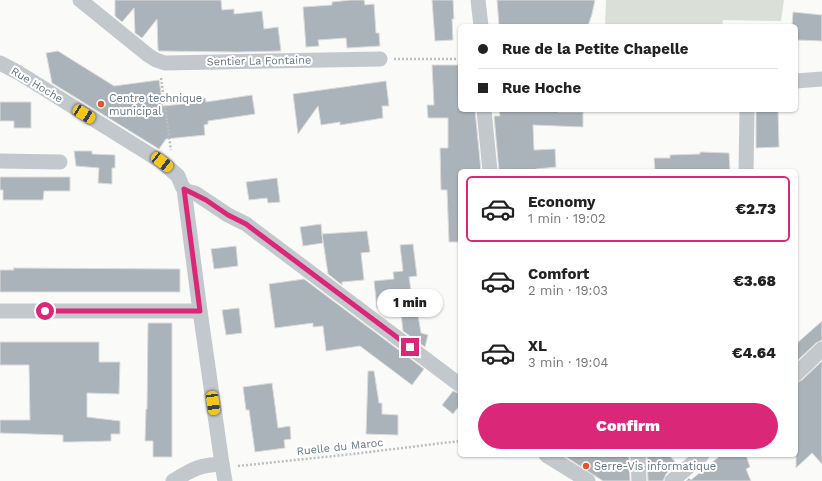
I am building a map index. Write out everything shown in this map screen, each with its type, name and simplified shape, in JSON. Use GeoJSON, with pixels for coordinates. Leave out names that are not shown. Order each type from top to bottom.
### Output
{"type":"FeatureCollection","features":[{"type":"Feature","properties":{"kind":"street","name":"Sentier La Fontaine"},"geometry":{"type":"LineString","coordinates":[[80,0],[148,55],[165,63],[380,59]]}},
{"type":"Feature","properties":{"kind":"street"},"geometry":{"type":"LineString","coordinates":[[478,0],[481,24]]}},
{"type":"Feature","properties":{"kind":"street","name":"Rue Hoche"},"geometry":{"type":"LineString","coordinates":[[0,64],[19,73],[170,168],[178,176],[184,189]]}},
{"type":"Feature","properties":{"kind":"street"},"geometry":{"type":"LineString","coordinates":[[798,81],[822,79]]}},
{"type":"Feature","properties":{"kind":"street"},"geometry":{"type":"LineString","coordinates":[[484,112],[490,169]]}},
{"type":"Feature","properties":{"kind":"street"},"geometry":{"type":"LineString","coordinates":[[746,169],[747,112]]}},
{"type":"Feature","properties":{"kind":"street"},"geometry":{"type":"LineString","coordinates":[[0,161],[60,162]]}},
{"type":"Feature","properties":{"kind":"street"},"geometry":{"type":"LineString","coordinates":[[184,189],[225,481]]}},
{"type":"Feature","properties":{"kind":"street"},"geometry":{"type":"LineString","coordinates":[[184,189],[206,200],[228,215],[246,224],[458,383]]}},
{"type":"Feature","properties":{"kind":"street"},"geometry":{"type":"LineString","coordinates":[[0,311],[200,311]]}},
{"type":"Feature","properties":{"kind":"street"},"geometry":{"type":"LineString","coordinates":[[798,372],[822,349]]}},
{"type":"Feature","properties":{"kind":"street"},"geometry":{"type":"LineString","coordinates":[[549,457],[588,481]]}},
{"type":"Feature","properties":{"kind":"street"},"geometry":{"type":"LineString","coordinates":[[638,457],[639,481]]}},
{"type":"Feature","properties":{"kind":"street"},"geometry":{"type":"LineString","coordinates":[[672,481],[700,457]]}},
{"type":"Feature","properties":{"kind":"street"},"geometry":{"type":"LineString","coordinates":[[173,481],[196,467],[222,464]]}},
{"type":"Feature","properties":{"kind":"path"},"geometry":{"type":"LineString","coordinates":[[380,59],[458,59]]}},
{"type":"Feature","properties":{"kind":"path"},"geometry":{"type":"LineString","coordinates":[[160,61],[173,163],[170,168]]}},
{"type":"Feature","properties":{"kind":"path","name":"Ruelle du Maroc"},"geometry":{"type":"LineString","coordinates":[[222,464],[243,466],[458,441]]}},
{"type":"Feature","properties":{"kind":"shaded area"},"geometry":{"type":"Polygon","coordinates":[[[606,0],[784,0],[781,21],[723,20],[722,24],[605,24],[606,0]]]}},
{"type":"Feature","properties":{"kind":"building"},"geometry":{"type":"Polygon","coordinates":[[[115,0],[221,0],[222,10],[234,9],[234,14],[262,11],[264,29],[278,27],[281,51],[159,51],[157,19],[142,38],[135,33],[134,8],[122,22],[115,16],[115,0]]]}},
{"type":"Feature","properties":{"kind":"building"},"geometry":{"type":"Polygon","coordinates":[[[364,0],[365,5],[374,4],[376,33],[379,33],[380,46],[347,48],[346,38],[318,40],[319,46],[306,47],[303,7],[332,5],[332,2],[364,0]]]}},
{"type":"Feature","properties":{"kind":"building"},"geometry":{"type":"Polygon","coordinates":[[[432,0],[453,0],[453,40],[435,41],[432,0]]]}},
{"type":"Feature","properties":{"kind":"building"},"geometry":{"type":"Polygon","coordinates":[[[497,0],[595,0],[589,24],[499,24],[497,0]]]}},
{"type":"Feature","properties":{"kind":"building"},"geometry":{"type":"Polygon","coordinates":[[[793,12],[822,15],[822,41],[798,40],[798,24],[792,24],[793,12]]]}},
{"type":"Feature","properties":{"kind":"building"},"geometry":{"type":"Polygon","coordinates":[[[58,51],[114,86],[159,80],[163,106],[193,103],[193,99],[205,98],[206,102],[252,95],[255,114],[208,121],[208,124],[204,125],[205,135],[166,139],[159,149],[52,83],[46,53],[58,51]]]}},
{"type":"Feature","properties":{"kind":"building"},"geometry":{"type":"Polygon","coordinates":[[[432,65],[458,65],[458,112],[475,112],[481,169],[458,169],[458,242],[449,242],[447,190],[441,190],[440,148],[448,148],[448,118],[428,118],[427,105],[434,105],[432,65]]]}},
{"type":"Feature","properties":{"kind":"building"},"geometry":{"type":"Polygon","coordinates":[[[386,81],[389,106],[382,106],[383,118],[340,125],[340,122],[321,125],[318,106],[298,134],[293,94],[386,81]]]}},
{"type":"Feature","properties":{"kind":"building"},"geometry":{"type":"Polygon","coordinates":[[[0,102],[31,102],[31,128],[14,128],[14,121],[0,121],[0,102]]]}},
{"type":"Feature","properties":{"kind":"building"},"geometry":{"type":"Polygon","coordinates":[[[499,112],[583,112],[583,127],[533,125],[534,150],[555,149],[556,167],[536,169],[499,169],[494,116],[500,116],[499,112]]]}},
{"type":"Feature","properties":{"kind":"building"},"geometry":{"type":"Polygon","coordinates":[[[756,112],[778,112],[779,147],[756,148],[756,112]]]}},
{"type":"Feature","properties":{"kind":"building"},"geometry":{"type":"Polygon","coordinates":[[[74,151],[92,151],[92,154],[115,155],[115,168],[112,168],[112,184],[98,183],[99,168],[76,166],[74,151]]]}},
{"type":"Feature","properties":{"kind":"building"},"geometry":{"type":"Polygon","coordinates":[[[700,152],[729,153],[730,169],[655,169],[654,158],[670,158],[670,155],[700,154],[700,152]]]}},
{"type":"Feature","properties":{"kind":"building"},"geometry":{"type":"Polygon","coordinates":[[[0,177],[70,177],[70,191],[44,191],[43,200],[3,200],[3,190],[0,190],[0,177]]]}},
{"type":"Feature","properties":{"kind":"building"},"geometry":{"type":"Polygon","coordinates":[[[277,178],[280,202],[268,203],[267,198],[249,200],[246,182],[277,178]]]}},
{"type":"Feature","properties":{"kind":"building"},"geometry":{"type":"Polygon","coordinates":[[[321,224],[323,243],[303,246],[300,227],[321,224]]]}},
{"type":"Feature","properties":{"kind":"building"},"geometry":{"type":"Polygon","coordinates":[[[367,231],[370,252],[361,253],[364,280],[342,282],[342,285],[328,274],[322,234],[367,231]]]}},
{"type":"Feature","properties":{"kind":"building"},"geometry":{"type":"Polygon","coordinates":[[[413,244],[417,276],[409,277],[413,304],[416,303],[421,333],[428,335],[425,347],[403,331],[400,305],[377,308],[374,281],[394,279],[393,272],[403,271],[400,245],[413,244]]]}},
{"type":"Feature","properties":{"kind":"building"},"geometry":{"type":"Polygon","coordinates":[[[236,246],[238,266],[214,269],[211,249],[236,246]]]}},
{"type":"Feature","properties":{"kind":"building"},"geometry":{"type":"Polygon","coordinates":[[[13,268],[180,269],[180,292],[0,292],[0,270],[14,270],[13,268]]]}},
{"type":"Feature","properties":{"kind":"building"},"geometry":{"type":"Polygon","coordinates":[[[304,279],[424,369],[412,385],[360,346],[326,351],[323,326],[313,327],[313,323],[275,328],[269,284],[304,279]]]}},
{"type":"Feature","properties":{"kind":"building"},"geometry":{"type":"Polygon","coordinates":[[[239,308],[242,333],[226,335],[222,310],[239,308]]]}},
{"type":"Feature","properties":{"kind":"building"},"geometry":{"type":"Polygon","coordinates":[[[822,321],[822,340],[816,343],[798,360],[798,342],[822,321]]]}},
{"type":"Feature","properties":{"kind":"building"},"geometry":{"type":"Polygon","coordinates":[[[148,323],[172,323],[172,457],[153,457],[153,441],[145,441],[148,323]]]}},
{"type":"Feature","properties":{"kind":"building"},"geometry":{"type":"Polygon","coordinates":[[[0,342],[99,342],[99,362],[120,362],[119,394],[87,393],[87,417],[120,421],[120,434],[111,434],[111,441],[63,442],[63,435],[0,433],[0,420],[30,420],[29,365],[0,365],[0,342]]]}},
{"type":"Feature","properties":{"kind":"building"},"geometry":{"type":"Polygon","coordinates":[[[822,361],[822,464],[812,453],[796,468],[796,457],[798,457],[798,382],[822,361]]]}},
{"type":"Feature","properties":{"kind":"building"},"geometry":{"type":"Polygon","coordinates":[[[368,371],[374,371],[379,403],[382,403],[382,414],[398,415],[398,435],[366,434],[368,371]]]}},
{"type":"Feature","properties":{"kind":"building"},"geometry":{"type":"Polygon","coordinates":[[[272,383],[278,428],[290,426],[291,439],[284,440],[285,448],[255,452],[249,410],[246,410],[243,387],[272,383]]]}},
{"type":"Feature","properties":{"kind":"building"},"geometry":{"type":"Polygon","coordinates":[[[453,391],[458,393],[458,408],[453,414],[442,405],[453,391]]]}},
{"type":"Feature","properties":{"kind":"building"},"geometry":{"type":"Polygon","coordinates":[[[566,457],[629,457],[630,481],[603,481],[566,457]]]}},
{"type":"Feature","properties":{"kind":"building"},"geometry":{"type":"Polygon","coordinates":[[[647,457],[671,457],[677,464],[666,474],[663,481],[648,481],[647,457]]]}},
{"type":"Feature","properties":{"kind":"building"},"geometry":{"type":"Polygon","coordinates":[[[719,457],[747,457],[750,467],[746,469],[751,481],[686,481],[689,478],[691,480],[719,457]]]}},
{"type":"Feature","properties":{"kind":"place","name":"Centre technique municipal"},"geometry":{"type":"Point","coordinates":[101,104]}},
{"type":"Feature","properties":{"kind":"place","name":"Serre-Vis informatique"},"geometry":{"type":"Point","coordinates":[586,466]}},
{"type":"Feature","properties":{"kind":"route"},"geometry":{"type":"LineString","coordinates":[[45,311],[200,311],[184,189],[195,193],[228,215],[246,224],[410,347]]}}]}
